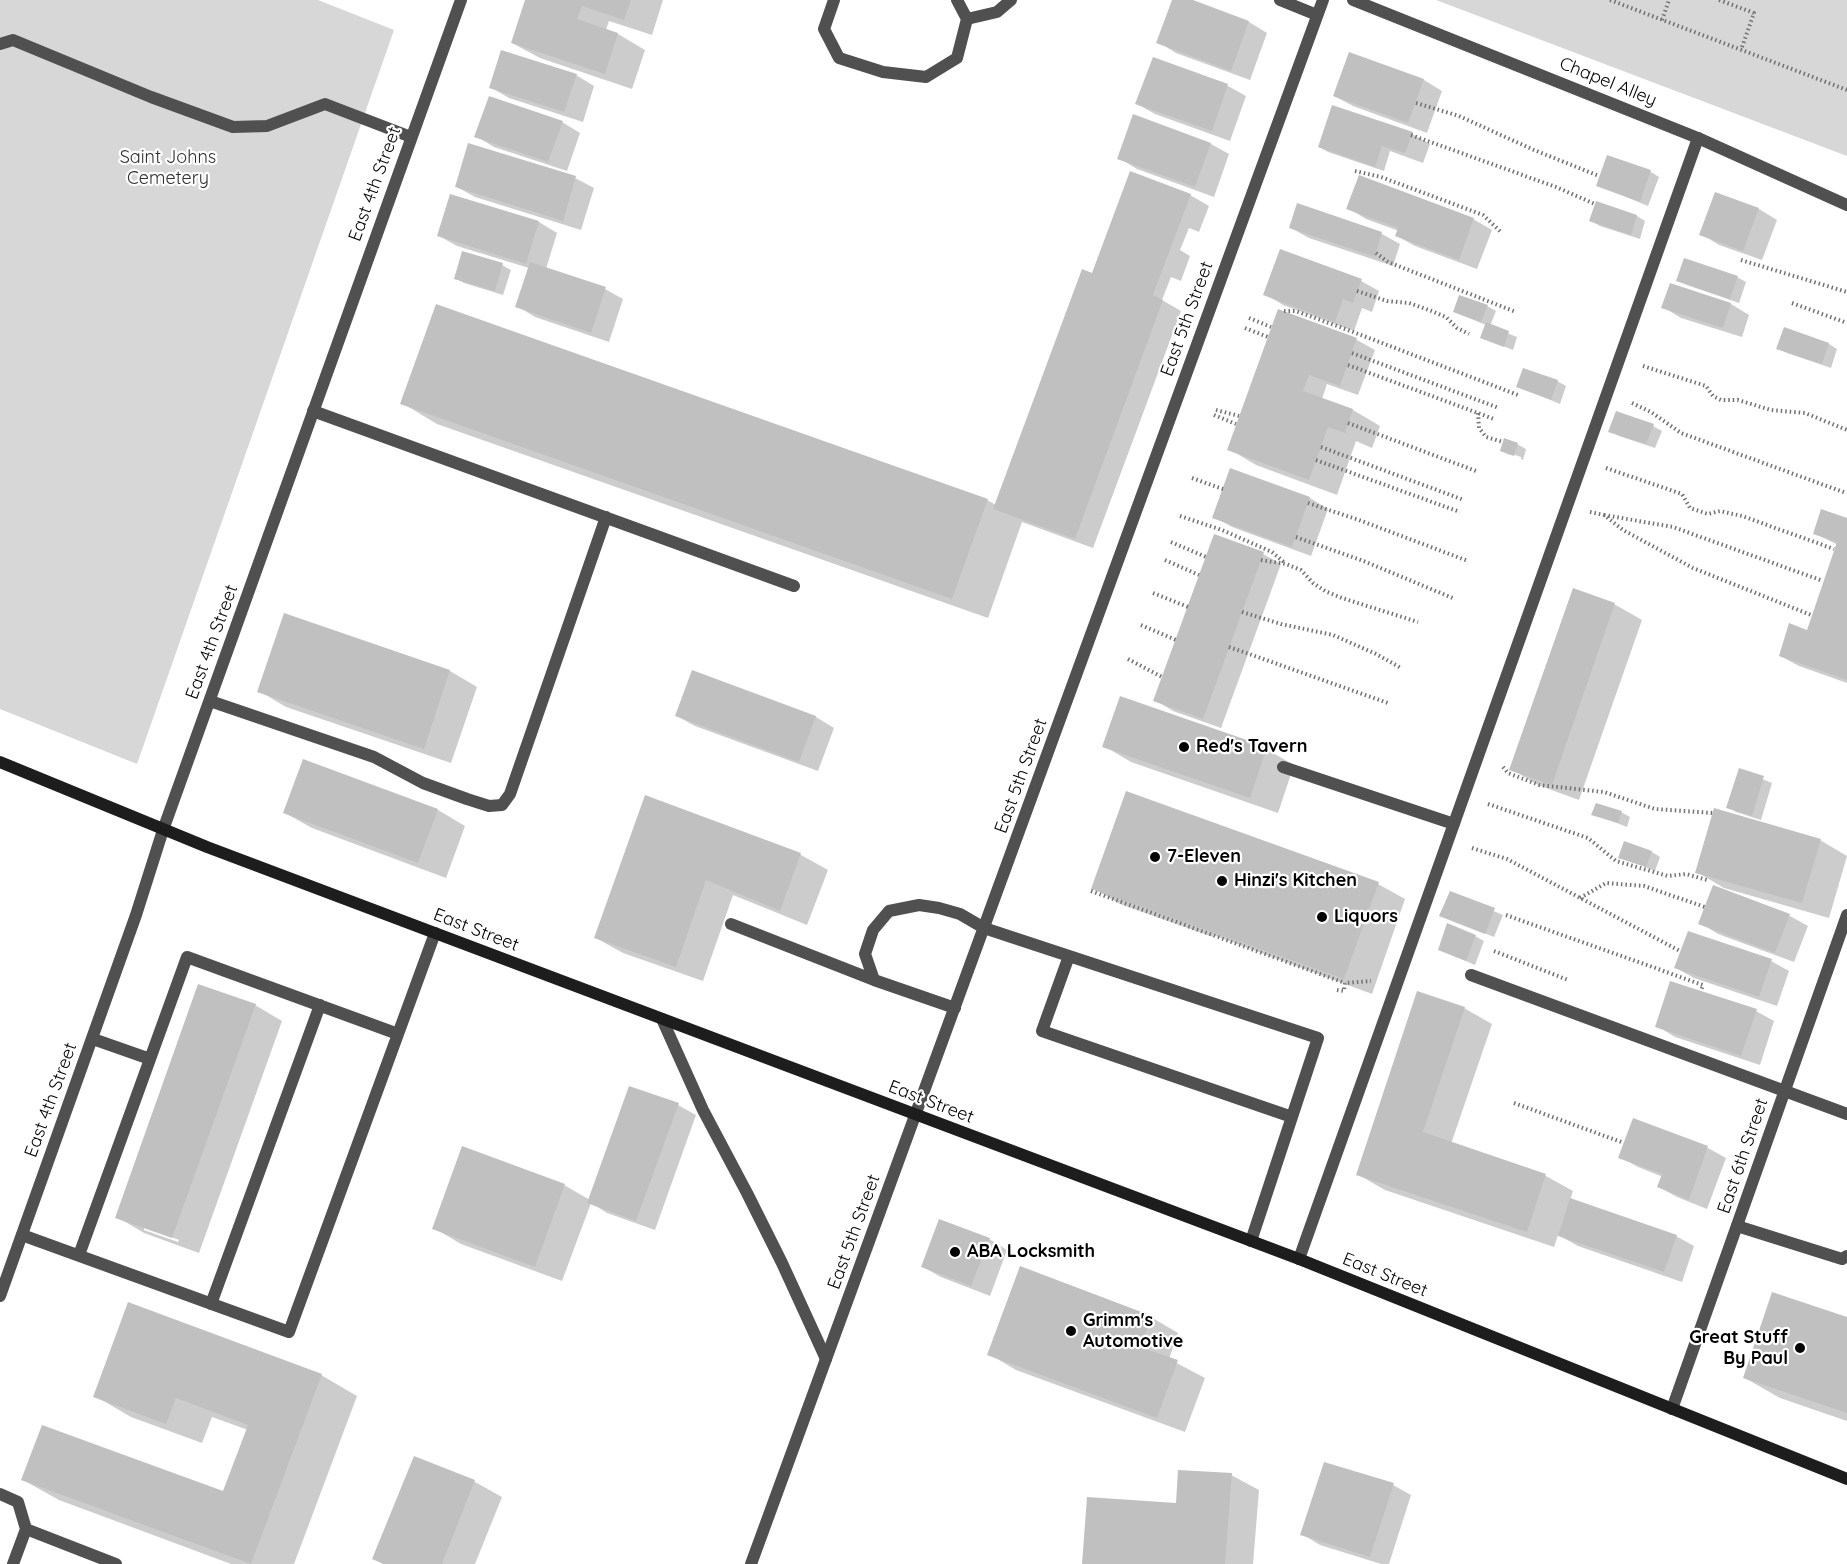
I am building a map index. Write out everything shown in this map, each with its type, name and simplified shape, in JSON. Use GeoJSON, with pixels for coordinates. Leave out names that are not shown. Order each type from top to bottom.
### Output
{"type":"FeatureCollection","features":[{"type":"Feature","properties":{"kind":"main road","name":"East Street"},"geometry":{"type":"LineString","coordinates":[[0,762],[163,830],[1299,1259],[1847,1479]]}},
{"type":"Feature","properties":{"kind":"street","name":"East 4th Street"},"geometry":{"type":"LineString","coordinates":[[0,1296],[93,1039],[163,830],[461,0]]}},
{"type":"Feature","properties":{"kind":"street"},"geometry":{"type":"LineString","coordinates":[[834,0],[825,29],[839,58],[883,72],[926,77],[957,58],[967,20],[957,0]]}},
{"type":"Feature","properties":{"kind":"street"},"geometry":{"type":"LineString","coordinates":[[967,20],[997,12],[1011,0]]}},
{"type":"Feature","properties":{"kind":"street"},"geometry":{"type":"LineString","coordinates":[[1280,0],[1317,15]]}},
{"type":"Feature","properties":{"kind":"street","name":"East 5th Street"},"geometry":{"type":"LineString","coordinates":[[751,1564],[1323,0]]}},
{"type":"Feature","properties":{"kind":"street","name":"Chapel Alley"},"geometry":{"type":"LineString","coordinates":[[1353,0],[1698,138],[1847,205]]}},
{"type":"Feature","properties":{"kind":"street"},"geometry":{"type":"LineString","coordinates":[[0,44],[13,40],[233,128],[267,126],[325,104],[411,137]]}},
{"type":"Feature","properties":{"kind":"street"},"geometry":{"type":"LineString","coordinates":[[1299,1259],[1698,138]]}},
{"type":"Feature","properties":{"kind":"street"},"geometry":{"type":"LineString","coordinates":[[313,411],[794,586]]}},
{"type":"Feature","properties":{"kind":"street"},"geometry":{"type":"LineString","coordinates":[[210,701],[374,757],[423,783],[467,799],[489,806],[502,805],[510,794],[606,517]]}},
{"type":"Feature","properties":{"kind":"street"},"geometry":{"type":"LineString","coordinates":[[1283,767],[1454,824]]}},
{"type":"Feature","properties":{"kind":"street"},"geometry":{"type":"LineString","coordinates":[[874,980],[865,954],[873,930],[889,911],[919,906],[939,908],[960,914],[984,928],[1318,1038],[1251,1241]]}},
{"type":"Feature","properties":{"kind":"street","name":"East 6th Street"},"geometry":{"type":"LineString","coordinates":[[1672,1409],[1847,915]]}},
{"type":"Feature","properties":{"kind":"street"},"geometry":{"type":"LineString","coordinates":[[731,924],[874,980],[955,1008]]}},
{"type":"Feature","properties":{"kind":"street"},"geometry":{"type":"LineString","coordinates":[[22,1235],[289,1332],[435,933]]}},
{"type":"Feature","properties":{"kind":"street"},"geometry":{"type":"LineString","coordinates":[[1068,956],[1042,1031],[1292,1117]]}},
{"type":"Feature","properties":{"kind":"street"},"geometry":{"type":"LineString","coordinates":[[79,1255],[187,957],[398,1034]]}},
{"type":"Feature","properties":{"kind":"street"},"geometry":{"type":"LineString","coordinates":[[1472,975],[1847,1114]]}},
{"type":"Feature","properties":{"kind":"street"},"geometry":{"type":"LineString","coordinates":[[211,1304],[320,1005]]}},
{"type":"Feature","properties":{"kind":"street"},"geometry":{"type":"LineString","coordinates":[[662,1019],[703,1110],[777,1253],[826,1359]]}},
{"type":"Feature","properties":{"kind":"street"},"geometry":{"type":"LineString","coordinates":[[93,1039],[150,1059]]}},
{"type":"Feature","properties":{"kind":"street"},"geometry":{"type":"LineString","coordinates":[[1737,1226],[1842,1259],[1847,1256]]}},
{"type":"Feature","properties":{"kind":"street"},"geometry":{"type":"LineString","coordinates":[[0,1494],[18,1502],[26,1529],[13,1564]]}},
{"type":"Feature","properties":{"kind":"street"},"geometry":{"type":"LineString","coordinates":[[26,1529],[116,1564]]}},
{"type":"Feature","properties":{"kind":"path"},"geometry":{"type":"LineString","coordinates":[[1610,0],[1847,90]]}},
{"type":"Feature","properties":{"kind":"path"},"geometry":{"type":"LineString","coordinates":[[1662,20],[1669,0]]}},
{"type":"Feature","properties":{"kind":"path"},"geometry":{"type":"LineString","coordinates":[[1719,0],[1754,13],[1741,50]]}},
{"type":"Feature","properties":{"kind":"path"},"geometry":{"type":"LineString","coordinates":[[1416,103],[1460,116],[1534,150],[1599,176]]}},
{"type":"Feature","properties":{"kind":"path"},"geometry":{"type":"LineString","coordinates":[[1411,135],[1556,187],[1595,204]]}},
{"type":"Feature","properties":{"kind":"path"},"geometry":{"type":"LineString","coordinates":[[1354,171],[1381,177],[1483,215],[1501,232]]}},
{"type":"Feature","properties":{"kind":"path"},"geometry":{"type":"LineString","coordinates":[[1376,253],[1388,262],[1516,312]]}},
{"type":"Feature","properties":{"kind":"path"},"geometry":{"type":"LineString","coordinates":[[1741,260],[1847,292]]}},
{"type":"Feature","properties":{"kind":"path"},"geometry":{"type":"LineString","coordinates":[[1357,291],[1387,301],[1409,303],[1446,316],[1457,328],[1469,334]]}},
{"type":"Feature","properties":{"kind":"path"},"geometry":{"type":"LineString","coordinates":[[1791,303],[1847,323]]}},
{"type":"Feature","properties":{"kind":"path"},"geometry":{"type":"LineString","coordinates":[[1284,311],[1296,311],[1317,318],[1518,394]]}},
{"type":"Feature","properties":{"kind":"path"},"geometry":{"type":"LineString","coordinates":[[1249,318],[1271,327]]}},
{"type":"Feature","properties":{"kind":"path"},"geometry":{"type":"LineString","coordinates":[[1245,328],[1268,338]]}},
{"type":"Feature","properties":{"kind":"path"},"geometry":{"type":"LineString","coordinates":[[1352,353],[1499,408]]}},
{"type":"Feature","properties":{"kind":"path"},"geometry":{"type":"LineString","coordinates":[[1620,359],[1706,386],[1713,396],[1721,400],[1738,399],[1771,410],[1804,413],[1847,430]]}},
{"type":"Feature","properties":{"kind":"path"},"geometry":{"type":"LineString","coordinates":[[1348,365],[1494,419]]}},
{"type":"Feature","properties":{"kind":"path"},"geometry":{"type":"LineString","coordinates":[[1607,396],[1620,397],[1651,412],[1681,433],[1846,493]]}},
{"type":"Feature","properties":{"kind":"path"},"geometry":{"type":"LineString","coordinates":[[1236,424],[1215,412],[1239,416]]}},
{"type":"Feature","properties":{"kind":"path"},"geometry":{"type":"LineString","coordinates":[[1478,413],[1479,428],[1486,437],[1503,442]]}},
{"type":"Feature","properties":{"kind":"path"},"geometry":{"type":"LineString","coordinates":[[1348,423],[1476,471]]}},
{"type":"Feature","properties":{"kind":"path"},"geometry":{"type":"LineString","coordinates":[[1321,447],[1464,500]]}},
{"type":"Feature","properties":{"kind":"path"},"geometry":{"type":"LineString","coordinates":[[1316,460],[1460,512]]}},
{"type":"Feature","properties":{"kind":"path"},"geometry":{"type":"LineString","coordinates":[[1583,461],[1682,494],[1690,508],[1708,514],[1720,511],[1742,516],[1834,549]]}},
{"type":"Feature","properties":{"kind":"path"},"geometry":{"type":"LineString","coordinates":[[1192,478],[1223,489]]}},
{"type":"Feature","properties":{"kind":"path"},"geometry":{"type":"LineString","coordinates":[[1308,503],[1468,561]]}},
{"type":"Feature","properties":{"kind":"path"},"geometry":{"type":"LineString","coordinates":[[1567,506],[1604,516],[1673,527],[1823,581]]}},
{"type":"Feature","properties":{"kind":"path"},"geometry":{"type":"LineString","coordinates":[[1180,516],[1222,530],[1272,552],[1286,564]]}},
{"type":"Feature","properties":{"kind":"path"},"geometry":{"type":"LineString","coordinates":[[1604,516],[1623,530],[1693,568],[1811,615]]}},
{"type":"Feature","properties":{"kind":"path"},"geometry":{"type":"LineString","coordinates":[[1296,537],[1455,598]]}},
{"type":"Feature","properties":{"kind":"path"},"geometry":{"type":"LineString","coordinates":[[1171,542],[1206,557]]}},
{"type":"Feature","properties":{"kind":"path"},"geometry":{"type":"LineString","coordinates":[[1165,560],[1199,575]]}},
{"type":"Feature","properties":{"kind":"path"},"geometry":{"type":"LineString","coordinates":[[1261,560],[1286,564],[1301,570],[1312,583],[1325,591],[1385,613],[1418,621]]}},
{"type":"Feature","properties":{"kind":"path"},"geometry":{"type":"LineString","coordinates":[[1152,593],[1188,607]]}},
{"type":"Feature","properties":{"kind":"path"},"geometry":{"type":"LineString","coordinates":[[1242,612],[1281,624],[1333,635],[1401,668]]}},
{"type":"Feature","properties":{"kind":"path"},"geometry":{"type":"LineString","coordinates":[[1141,625],[1176,640]]}},
{"type":"Feature","properties":{"kind":"path"},"geometry":{"type":"LineString","coordinates":[[1229,647],[1388,703]]}},
{"type":"Feature","properties":{"kind":"path"},"geometry":{"type":"LineString","coordinates":[[1128,659],[1162,677]]}},
{"type":"Feature","properties":{"kind":"path"},"geometry":{"type":"LineString","coordinates":[[1478,757],[1501,765],[1508,773],[1539,785],[1604,792],[1655,809],[1713,813]]}},
{"type":"Feature","properties":{"kind":"path"},"geometry":{"type":"LineString","coordinates":[[1464,798],[1521,814],[1588,838],[1616,861],[1668,876],[1686,874],[1707,880]]}},
{"type":"Feature","properties":{"kind":"path"},"geometry":{"type":"LineString","coordinates":[[1449,840],[1507,858],[1680,951]]}},
{"type":"Feature","properties":{"kind":"path"},"geometry":{"type":"LineString","coordinates":[[1580,898],[1606,883],[1644,886],[1705,907]]}},
{"type":"Feature","properties":{"kind":"path"},"geometry":{"type":"LineString","coordinates":[[1091,891],[1345,982],[1399,979]]}},
{"type":"Feature","properties":{"kind":"path"},"geometry":{"type":"LineString","coordinates":[[1506,915],[1702,985],[1701,991]]}},
{"type":"Feature","properties":{"kind":"path"},"geometry":{"type":"LineString","coordinates":[[1337,990],[1344,991],[1345,982]]}},
{"type":"Feature","properties":{"kind":"path"},"geometry":{"type":"LineString","coordinates":[[1514,1103],[1624,1143]]}},
{"type":"Feature","properties":{"kind":"green space","name":"Saint Johns Cemetery"},"geometry":{"type":"Polygon","coordinates":[[[0,0],[318,0],[394,30],[137,764],[0,709],[0,0]]]}},
{"type":"Feature","properties":{"kind":"green space"},"geometry":{"type":"Polygon","coordinates":[[[1436,0],[1847,0],[1847,156],[1436,0]]]}},
{"type":"Feature","properties":{"kind":"building"},"geometry":{"type":"Polygon","coordinates":[[[525,0],[631,0],[624,20],[582,6],[577,19],[618,33],[605,74],[511,43],[525,0]]]}},
{"type":"Feature","properties":{"kind":"building"},"geometry":{"type":"Polygon","coordinates":[[[1172,0],[1193,0],[1249,21],[1231,71],[1156,43],[1172,0]]]}},
{"type":"Feature","properties":{"kind":"building"},"geometry":{"type":"Polygon","coordinates":[[[501,50],[577,74],[564,112],[489,88],[501,50]]]}},
{"type":"Feature","properties":{"kind":"building"},"geometry":{"type":"Polygon","coordinates":[[[1349,52],[1424,79],[1408,123],[1333,96],[1349,52]]]}},
{"type":"Feature","properties":{"kind":"building"},"geometry":{"type":"Polygon","coordinates":[[[1153,57],[1228,84],[1212,131],[1135,104],[1153,57]]]}},
{"type":"Feature","properties":{"kind":"building"},"geometry":{"type":"Polygon","coordinates":[[[489,96],[563,121],[548,162],[474,137],[489,96]]]}},
{"type":"Feature","properties":{"kind":"building"},"geometry":{"type":"Polygon","coordinates":[[[1332,105],[1413,132],[1405,153],[1382,146],[1375,167],[1318,147],[1332,105]]]}},
{"type":"Feature","properties":{"kind":"building"},"geometry":{"type":"Polygon","coordinates":[[[1133,114],[1211,143],[1195,187],[1117,159],[1133,114]]]}},
{"type":"Feature","properties":{"kind":"building"},"geometry":{"type":"Polygon","coordinates":[[[468,143],[576,176],[563,221],[455,187],[468,143]]]}},
{"type":"Feature","properties":{"kind":"building"},"geometry":{"type":"Polygon","coordinates":[[[1607,155],[1651,170],[1640,202],[1596,186],[1607,155]]]}},
{"type":"Feature","properties":{"kind":"building"},"geometry":{"type":"Polygon","coordinates":[[[1130,171],[1191,194],[1153,295],[1163,300],[1075,539],[993,509],[1082,269],[1092,273],[1130,171]]]}},
{"type":"Feature","properties":{"kind":"building"},"geometry":{"type":"Polygon","coordinates":[[[1359,175],[1474,218],[1459,260],[1395,236],[1398,228],[1346,209],[1359,175]]]}},
{"type":"Feature","properties":{"kind":"building"},"geometry":{"type":"Polygon","coordinates":[[[1715,192],[1759,208],[1743,251],[1699,235],[1715,192]]]}},
{"type":"Feature","properties":{"kind":"building"},"geometry":{"type":"Polygon","coordinates":[[[450,194],[539,221],[526,264],[437,236],[450,194]]]}},
{"type":"Feature","properties":{"kind":"building"},"geometry":{"type":"Polygon","coordinates":[[[1596,201],[1637,215],[1631,235],[1589,221],[1596,201]]]}},
{"type":"Feature","properties":{"kind":"building"},"geometry":{"type":"Polygon","coordinates":[[[1297,203],[1382,232],[1375,257],[1289,228],[1297,203]]]}},
{"type":"Feature","properties":{"kind":"building"},"geometry":{"type":"Polygon","coordinates":[[[1280,249],[1362,279],[1353,303],[1343,299],[1335,322],[1263,295],[1280,249]]]}},
{"type":"Feature","properties":{"kind":"building"},"geometry":{"type":"Polygon","coordinates":[[[462,251],[503,263],[495,291],[454,279],[462,251]]]}},
{"type":"Feature","properties":{"kind":"building"},"geometry":{"type":"Polygon","coordinates":[[[1684,258],[1738,276],[1730,299],[1676,281],[1684,258]]]}},
{"type":"Feature","properties":{"kind":"building"},"geometry":{"type":"Polygon","coordinates":[[[530,262],[606,287],[591,333],[515,307],[530,262]]]}},
{"type":"Feature","properties":{"kind":"building"},"geometry":{"type":"Polygon","coordinates":[[[1670,283],[1731,303],[1723,328],[1661,308],[1670,283]]]}},
{"type":"Feature","properties":{"kind":"building"},"geometry":{"type":"Polygon","coordinates":[[[1459,295],[1488,305],[1481,322],[1453,312],[1459,295]]]}},
{"type":"Feature","properties":{"kind":"building"},"geometry":{"type":"Polygon","coordinates":[[[436,304],[988,499],[952,599],[400,404],[436,304]]]}},
{"type":"Feature","properties":{"kind":"building"},"geometry":{"type":"Polygon","coordinates":[[[1278,309],[1357,338],[1340,386],[1309,375],[1303,391],[1353,409],[1345,433],[1328,427],[1309,480],[1227,450],[1278,309]]]}},
{"type":"Feature","properties":{"kind":"building"},"geometry":{"type":"Polygon","coordinates":[[[1486,322],[1509,331],[1504,347],[1480,338],[1486,322]]]}},
{"type":"Feature","properties":{"kind":"building"},"geometry":{"type":"Polygon","coordinates":[[[1784,327],[1829,343],[1822,364],[1776,349],[1784,327]]]}},
{"type":"Feature","properties":{"kind":"building"},"geometry":{"type":"Polygon","coordinates":[[[1523,368],[1558,380],[1551,400],[1516,387],[1523,368]]]}},
{"type":"Feature","properties":{"kind":"building"},"geometry":{"type":"Polygon","coordinates":[[[1616,411],[1654,424],[1646,444],[1608,432],[1616,411]]]}},
{"type":"Feature","properties":{"kind":"building"},"geometry":{"type":"Polygon","coordinates":[[[1504,438],[1518,443],[1514,456],[1500,451],[1504,438]]]}},
{"type":"Feature","properties":{"kind":"building"},"geometry":{"type":"Polygon","coordinates":[[[1230,468],[1310,497],[1292,547],[1212,518],[1230,468]]]}},
{"type":"Feature","properties":{"kind":"building"},"geometry":{"type":"Polygon","coordinates":[[[1821,509],[1847,518],[1847,680],[1779,656],[1789,623],[1807,630],[1837,542],[1813,534],[1821,509]]]}},
{"type":"Feature","properties":{"kind":"building"},"geometry":{"type":"Polygon","coordinates":[[[1214,534],[1264,552],[1203,719],[1153,701],[1214,534]]]}},
{"type":"Feature","properties":{"kind":"building"},"geometry":{"type":"Polygon","coordinates":[[[1573,588],[1615,603],[1552,785],[1509,770],[1573,588]]]}},
{"type":"Feature","properties":{"kind":"building"},"geometry":{"type":"Polygon","coordinates":[[[284,613],[450,670],[424,749],[257,692],[284,613]]]}},
{"type":"Feature","properties":{"kind":"building"},"geometry":{"type":"Polygon","coordinates":[[[692,670],[816,716],[799,762],[675,716],[692,670]]]}},
{"type":"Feature","properties":{"kind":"building","name":"Red's Tavern"},"geometry":{"type":"Polygon","coordinates":[[[1120,696],[1267,747],[1250,798],[1102,747],[1120,696]]]}},
{"type":"Feature","properties":{"kind":"building"},"geometry":{"type":"Polygon","coordinates":[[[303,759],[438,809],[418,863],[283,813],[303,759]]]}},
{"type":"Feature","properties":{"kind":"building"},"geometry":{"type":"Polygon","coordinates":[[[1739,768],[1764,776],[1752,816],[1726,808],[1739,768]]]}},
{"type":"Feature","properties":{"kind":"building"},"geometry":{"type":"Polygon","coordinates":[[[1126,791],[1379,882],[1344,979],[1091,889],[1126,791]]]}},
{"type":"Feature","properties":{"kind":"building"},"geometry":{"type":"Polygon","coordinates":[[[645,795],[801,853],[780,911],[706,880],[676,967],[594,938],[645,795]]]}},
{"type":"Feature","properties":{"kind":"building"},"geometry":{"type":"Polygon","coordinates":[[[1596,803],[1622,811],[1618,823],[1591,815],[1596,803]]]}},
{"type":"Feature","properties":{"kind":"building"},"geometry":{"type":"Polygon","coordinates":[[[1714,808],[1821,839],[1802,903],[1695,873],[1714,808]]]}},
{"type":"Feature","properties":{"kind":"building"},"geometry":{"type":"Polygon","coordinates":[[[1624,841],[1652,851],[1646,867],[1618,858],[1624,841]]]}},
{"type":"Feature","properties":{"kind":"building"},"geometry":{"type":"Polygon","coordinates":[[[1713,885],[1790,914],[1775,953],[1698,924],[1713,885]]]}},
{"type":"Feature","properties":{"kind":"building"},"geometry":{"type":"Polygon","coordinates":[[[1450,891],[1495,908],[1485,934],[1439,916],[1450,891]]]}},
{"type":"Feature","properties":{"kind":"building"},"geometry":{"type":"Polygon","coordinates":[[[1447,923],[1476,935],[1466,961],[1438,950],[1447,923]]]}},
{"type":"Feature","properties":{"kind":"building"},"geometry":{"type":"Polygon","coordinates":[[[1688,931],[1772,959],[1759,997],[1674,968],[1688,931]]]}},
{"type":"Feature","properties":{"kind":"building"},"geometry":{"type":"Polygon","coordinates":[[[1670,981],[1757,1009],[1741,1056],[1655,1027],[1670,981]]]}},
{"type":"Feature","properties":{"kind":"building"},"geometry":{"type":"Polygon","coordinates":[[[198,984],[256,1004],[172,1238],[115,1218],[198,984]]]}},
{"type":"Feature","properties":{"kind":"building"},"geometry":{"type":"Polygon","coordinates":[[[1417,991],[1465,1007],[1423,1132],[1546,1174],[1527,1232],[1356,1175],[1417,991]]]}},
{"type":"Feature","properties":{"kind":"building"},"geometry":{"type":"Polygon","coordinates":[[[629,1086],[679,1103],[636,1221],[587,1203],[629,1086]]]}},
{"type":"Feature","properties":{"kind":"building"},"geometry":{"type":"Polygon","coordinates":[[[1633,1118],[1708,1146],[1689,1200],[1657,1187],[1662,1174],[1618,1158],[1633,1118]]]}},
{"type":"Feature","properties":{"kind":"building"},"geometry":{"type":"Polygon","coordinates":[[[462,1146],[565,1184],[535,1267],[432,1229],[462,1146]]]}},
{"type":"Feature","properties":{"kind":"building"},"geometry":{"type":"Polygon","coordinates":[[[1570,1198],[1677,1235],[1664,1272],[1558,1236],[1570,1198]]]}},
{"type":"Feature","properties":{"kind":"building","name":"ABA Locksmith"},"geometry":{"type":"Polygon","coordinates":[[[939,1219],[990,1238],[971,1286],[921,1267],[939,1219]]]}},
{"type":"Feature","properties":{"kind":"building","name":"Grimm's Automotive"},"geometry":{"type":"Polygon","coordinates":[[[1020,1266],[1152,1316],[1140,1347],[1178,1360],[1157,1418],[987,1355],[1020,1266]]]}},
{"type":"Feature","properties":{"kind":"building","name":"Great Stuff By Paul"},"geometry":{"type":"Polygon","coordinates":[[[1772,1292],[1847,1317],[1847,1413],[1743,1378],[1772,1292]]]}},
{"type":"Feature","properties":{"kind":"building"},"geometry":{"type":"Polygon","coordinates":[[[128,1302],[322,1374],[251,1564],[21,1480],[42,1425],[223,1491],[248,1425],[176,1398],[166,1424],[93,1397],[128,1302]]]}},
{"type":"Feature","properties":{"kind":"building"},"geometry":{"type":"Polygon","coordinates":[[[414,1456],[475,1480],[442,1564],[384,1564],[372,1559],[414,1456]]]}},
{"type":"Feature","properties":{"kind":"building"},"geometry":{"type":"Polygon","coordinates":[[[1324,1462],[1394,1483],[1370,1557],[1300,1535],[1324,1462]]]}},
{"type":"Feature","properties":{"kind":"building"},"geometry":{"type":"Polygon","coordinates":[[[1178,1470],[1232,1473],[1225,1564],[1082,1564],[1087,1497],[1176,1503],[1178,1470]]]}},
{"type":"Feature","properties":{"kind":"place","name":"Red's Tavern"},"geometry":{"type":"Point","coordinates":[1184,747]}},
{"type":"Feature","properties":{"kind":"place","name":"7-Eleven"},"geometry":{"type":"Point","coordinates":[1155,857]}},
{"type":"Feature","properties":{"kind":"place","name":"Hinzi's Kitchen"},"geometry":{"type":"Point","coordinates":[1222,881]}},
{"type":"Feature","properties":{"kind":"place","name":"Liquors"},"geometry":{"type":"Point","coordinates":[1322,917]}},
{"type":"Feature","properties":{"kind":"place","name":"ABA Locksmith"},"geometry":{"type":"Point","coordinates":[955,1252]}},
{"type":"Feature","properties":{"kind":"place","name":"Grimm's Automotive"},"geometry":{"type":"Point","coordinates":[1071,1331]}},
{"type":"Feature","properties":{"kind":"place","name":"Great Stuff By Paul"},"geometry":{"type":"Point","coordinates":[1800,1348]}}]}
